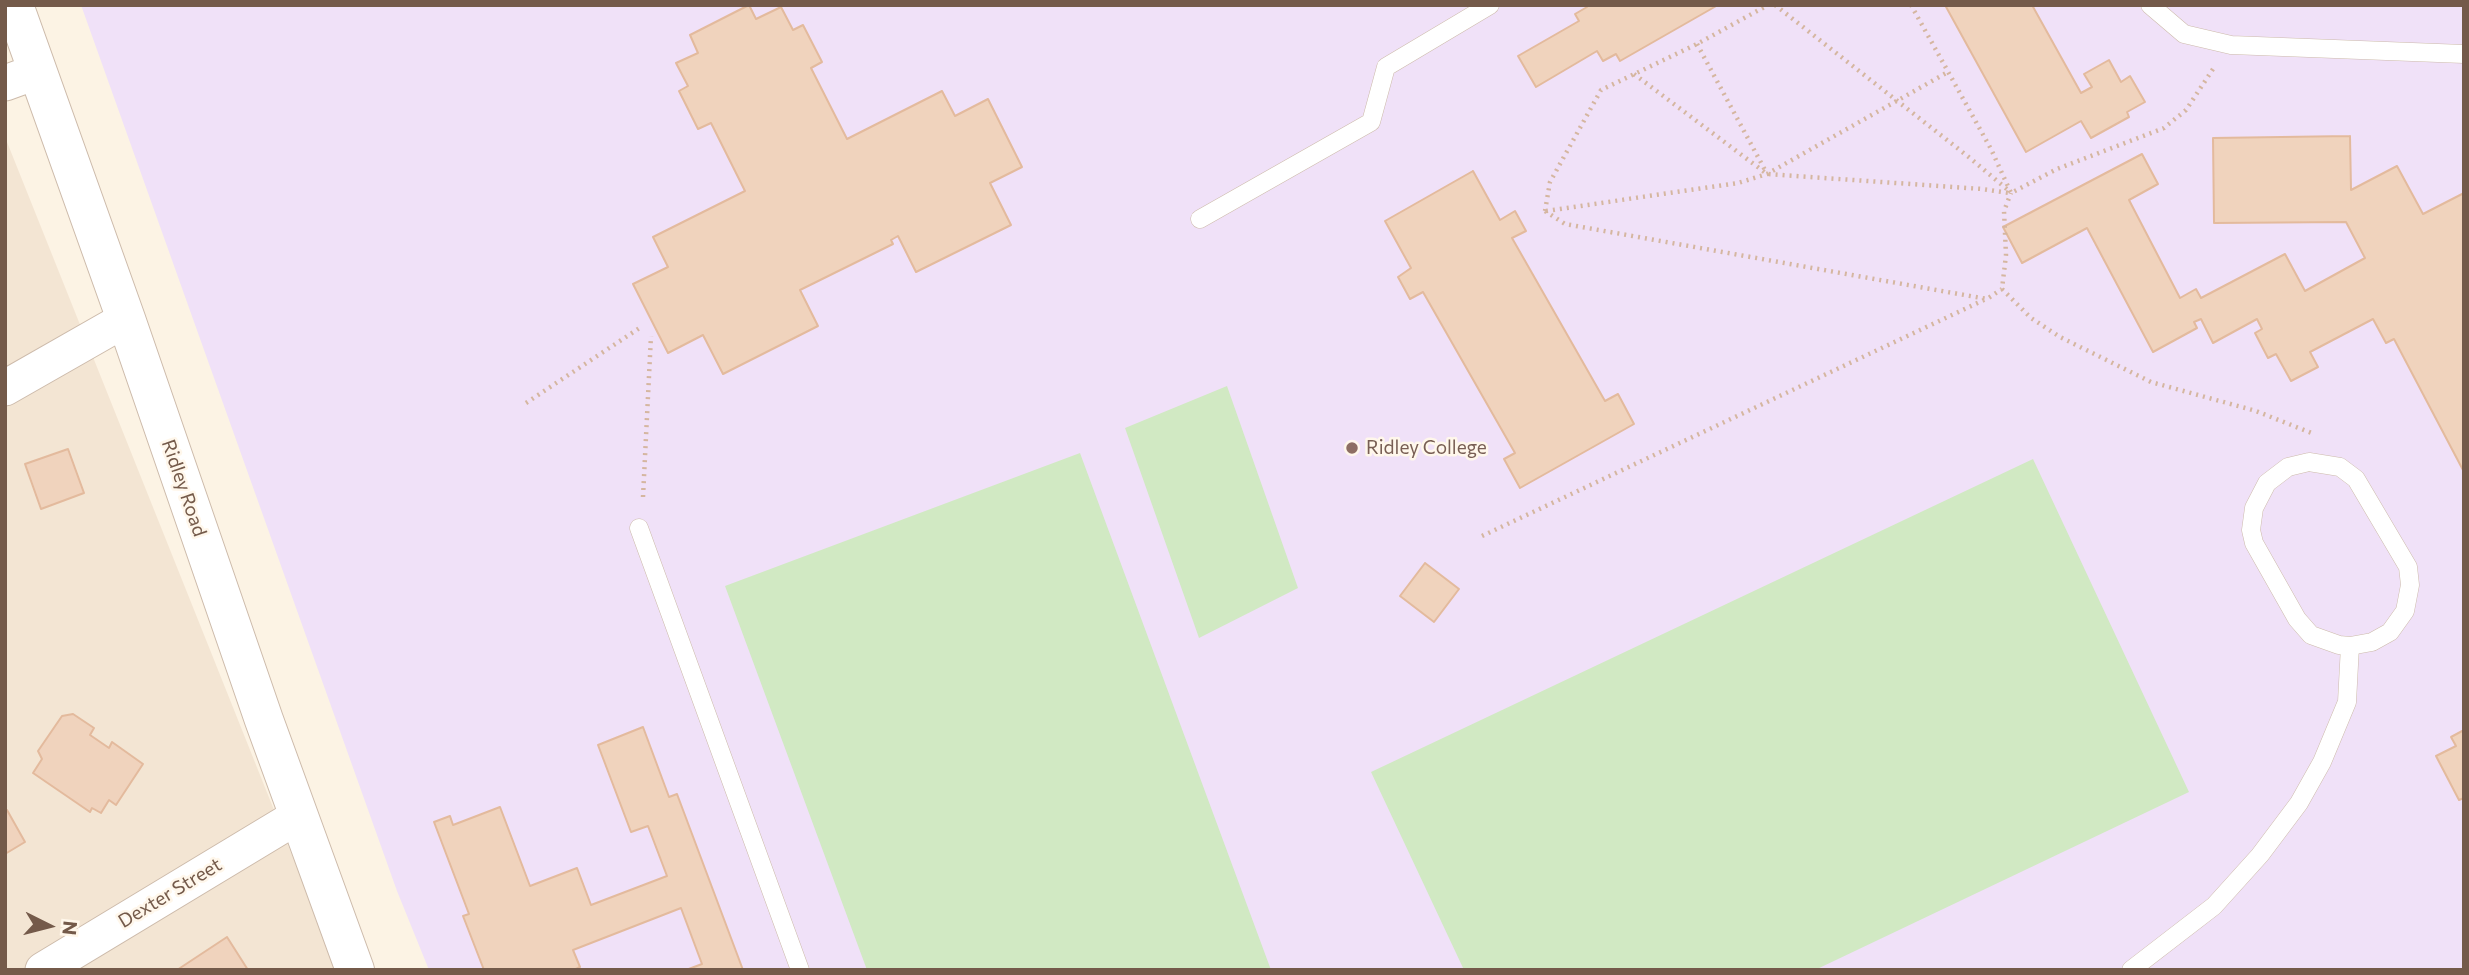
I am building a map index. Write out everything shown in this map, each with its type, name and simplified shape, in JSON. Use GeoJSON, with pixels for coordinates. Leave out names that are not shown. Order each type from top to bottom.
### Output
{"type":"FeatureCollection","features":[{"type":"Feature","properties":{"kind":"street","name":"Ridley Road"},"geometry":{"type":"LineString","coordinates":[[14,5],[21,77],[126,319],[298,816],[355,970]]}},
{"type":"Feature","properties":{"kind":"street"},"geometry":{"type":"LineString","coordinates":[[5,388],[126,319]]}},
{"type":"Feature","properties":{"kind":"street","name":"Dexter Street"},"geometry":{"type":"LineString","coordinates":[[43,970],[298,816]]}},
{"type":"Feature","properties":{"kind":"lane"},"geometry":{"type":"LineString","coordinates":[[1200,219],[1371,122],[1386,67],[1490,5]]}},
{"type":"Feature","properties":{"kind":"lane"},"geometry":{"type":"LineString","coordinates":[[2150,5],[2185,34],[2231,44],[2464,54]]}},
{"type":"Feature","properties":{"kind":"lane"},"geometry":{"type":"LineString","coordinates":[[2309,462],[2330,464],[2350,472],[2408,567],[2409,594],[2405,611],[2399,621],[2381,639],[2350,646],[2319,639],[2303,627],[2254,543],[2252,518],[2258,496],[2267,483],[2288,467],[2309,462]]}},
{"type":"Feature","properties":{"kind":"lane"},"geometry":{"type":"LineString","coordinates":[[639,528],[800,970]]}},
{"type":"Feature","properties":{"kind":"lane"},"geometry":{"type":"LineString","coordinates":[[2131,970],[2214,906],[2260,855],[2299,803],[2322,762],[2347,702],[2350,646]]}},
{"type":"Feature","properties":{"kind":"path"},"geometry":{"type":"LineString","coordinates":[[1545,211],[1550,182],[1601,90],[1697,44],[1768,5]]}},
{"type":"Feature","properties":{"kind":"path"},"geometry":{"type":"LineString","coordinates":[[1776,5],[2011,193]]}},
{"type":"Feature","properties":{"kind":"path"},"geometry":{"type":"LineString","coordinates":[[1482,537],[1969,309],[2001,289],[2006,255],[2004,211],[2011,193],[1991,149],[1911,5]]}},
{"type":"Feature","properties":{"kind":"path"},"geometry":{"type":"LineString","coordinates":[[1634,74],[1767,174],[2011,193],[2057,169],[2164,128],[2186,110],[2207,80],[2213,69],[2213,40]]}},
{"type":"Feature","properties":{"kind":"path"},"geometry":{"type":"LineString","coordinates":[[1697,44],[1767,174]]}},
{"type":"Feature","properties":{"kind":"path"},"geometry":{"type":"LineString","coordinates":[[1545,211],[1738,183],[1767,174],[1948,72]]}},
{"type":"Feature","properties":{"kind":"path"},"geometry":{"type":"LineString","coordinates":[[1545,211],[1565,223],[1987,299]]}},
{"type":"Feature","properties":{"kind":"path"},"geometry":{"type":"LineString","coordinates":[[2001,289],[2031,318],[2060,337],[2151,382],[2256,411],[2315,434]]}},
{"type":"Feature","properties":{"kind":"path"},"geometry":{"type":"LineString","coordinates":[[526,403],[641,327]]}},
{"type":"Feature","properties":{"kind":"path"},"geometry":{"type":"LineString","coordinates":[[643,497],[651,336]]}},
{"type":"Feature","properties":{"kind":"shaded area","name":"Ridley College"},"geometry":{"type":"Polygon","coordinates":[[[81,5],[2464,5],[2464,970],[429,970],[397,891],[81,5]]]}},
{"type":"Feature","properties":{"kind":"shaded area"},"geometry":{"type":"Polygon","coordinates":[[[5,137],[338,970],[5,970],[5,137]]]}},
{"type":"Feature","properties":{"kind":"green space"},"geometry":{"type":"Polygon","coordinates":[[[1227,386],[1298,588],[1199,638],[1125,428],[1227,386]]]}},
{"type":"Feature","properties":{"kind":"green space"},"geometry":{"type":"Polygon","coordinates":[[[1080,453],[1271,970],[867,970],[725,586],[1080,453]]]}},
{"type":"Feature","properties":{"kind":"green space"},"geometry":{"type":"Polygon","coordinates":[[[2033,459],[2189,792],[1815,970],[1464,970],[1371,772],[2033,459]]]}},
{"type":"Feature","properties":{"kind":"building"},"geometry":{"type":"Polygon","coordinates":[[[749,5],[756,19],[781,7],[793,30],[803,25],[822,62],[811,68],[847,139],[942,91],[955,116],[988,99],[1022,167],[990,183],[1011,225],[916,272],[898,236],[891,240],[893,244],[800,290],[818,326],[723,374],[703,335],[668,353],[633,284],[668,267],[653,237],[745,191],[711,123],[698,129],[679,91],[688,86],[676,63],[698,53],[690,35],[749,5]]]}},
{"type":"Feature","properties":{"kind":"building"},"geometry":{"type":"Polygon","coordinates":[[[1586,5],[1718,5],[1620,61],[1616,54],[1603,61],[1597,51],[1536,87],[1518,56],[1579,21],[1575,14],[1587,7],[1586,5]]]}},
{"type":"Feature","properties":{"kind":"building"},"geometry":{"type":"Polygon","coordinates":[[[1945,5],[2032,5],[2081,93],[2092,87],[2084,74],[2109,60],[2121,82],[2130,76],[2145,102],[2127,112],[2129,117],[2091,138],[2081,121],[2026,152],[1945,5]]]}},
{"type":"Feature","properties":{"kind":"building"},"geometry":{"type":"Polygon","coordinates":[[[2350,136],[2351,190],[2397,166],[2423,214],[2464,193],[2464,472],[2394,339],[2386,343],[2373,319],[2310,352],[2318,367],[2291,381],[2276,354],[2268,358],[2255,333],[2262,329],[2257,319],[2213,343],[2201,319],[2194,322],[2197,328],[2153,352],[2087,228],[2022,263],[2003,227],[2142,154],[2158,184],[2129,200],[2180,298],[2196,289],[2201,298],[2285,254],[2305,291],[2365,258],[2346,222],[2214,223],[2213,138],[2350,136]]]}},
{"type":"Feature","properties":{"kind":"building"},"geometry":{"type":"Polygon","coordinates":[[[1473,171],[1500,220],[1515,211],[1526,231],[1512,238],[1605,401],[1618,394],[1634,424],[1520,488],[1504,459],[1515,453],[1423,292],[1410,299],[1398,277],[1411,268],[1385,221],[1473,171]]]}},
{"type":"Feature","properties":{"kind":"building"},"geometry":{"type":"Polygon","coordinates":[[[68,449],[84,493],[41,509],[25,464],[68,449]]]}},
{"type":"Feature","properties":{"kind":"building"},"geometry":{"type":"Polygon","coordinates":[[[1425,563],[1459,589],[1434,622],[1400,596],[1425,563]]]}},
{"type":"Feature","properties":{"kind":"building"},"geometry":{"type":"Polygon","coordinates":[[[73,714],[94,728],[90,735],[109,748],[112,742],[143,764],[116,805],[109,800],[101,813],[92,808],[90,812],[33,773],[42,759],[38,751],[62,716],[73,714]]]}},
{"type":"Feature","properties":{"kind":"building"},"geometry":{"type":"Polygon","coordinates":[[[643,727],[669,797],[677,794],[743,970],[686,970],[702,964],[681,908],[573,950],[580,967],[574,970],[484,970],[463,916],[469,914],[434,822],[450,816],[453,825],[500,807],[530,886],[577,868],[591,905],[667,876],[648,826],[631,832],[598,745],[643,727]]]}},
{"type":"Feature","properties":{"kind":"building"},"geometry":{"type":"Polygon","coordinates":[[[2464,730],[2464,798],[2459,800],[2436,756],[2456,746],[2451,737],[2464,730]]]}},
{"type":"Feature","properties":{"kind":"building"},"geometry":{"type":"Polygon","coordinates":[[[7,810],[25,842],[5,854],[5,811],[7,810]]]}},
{"type":"Feature","properties":{"kind":"building"},"geometry":{"type":"Polygon","coordinates":[[[227,937],[248,970],[177,970],[227,937]]]}},
{"type":"Feature","properties":{"kind":"place","name":"Ridley College"},"geometry":{"type":"Point","coordinates":[1352,448]}}]}
